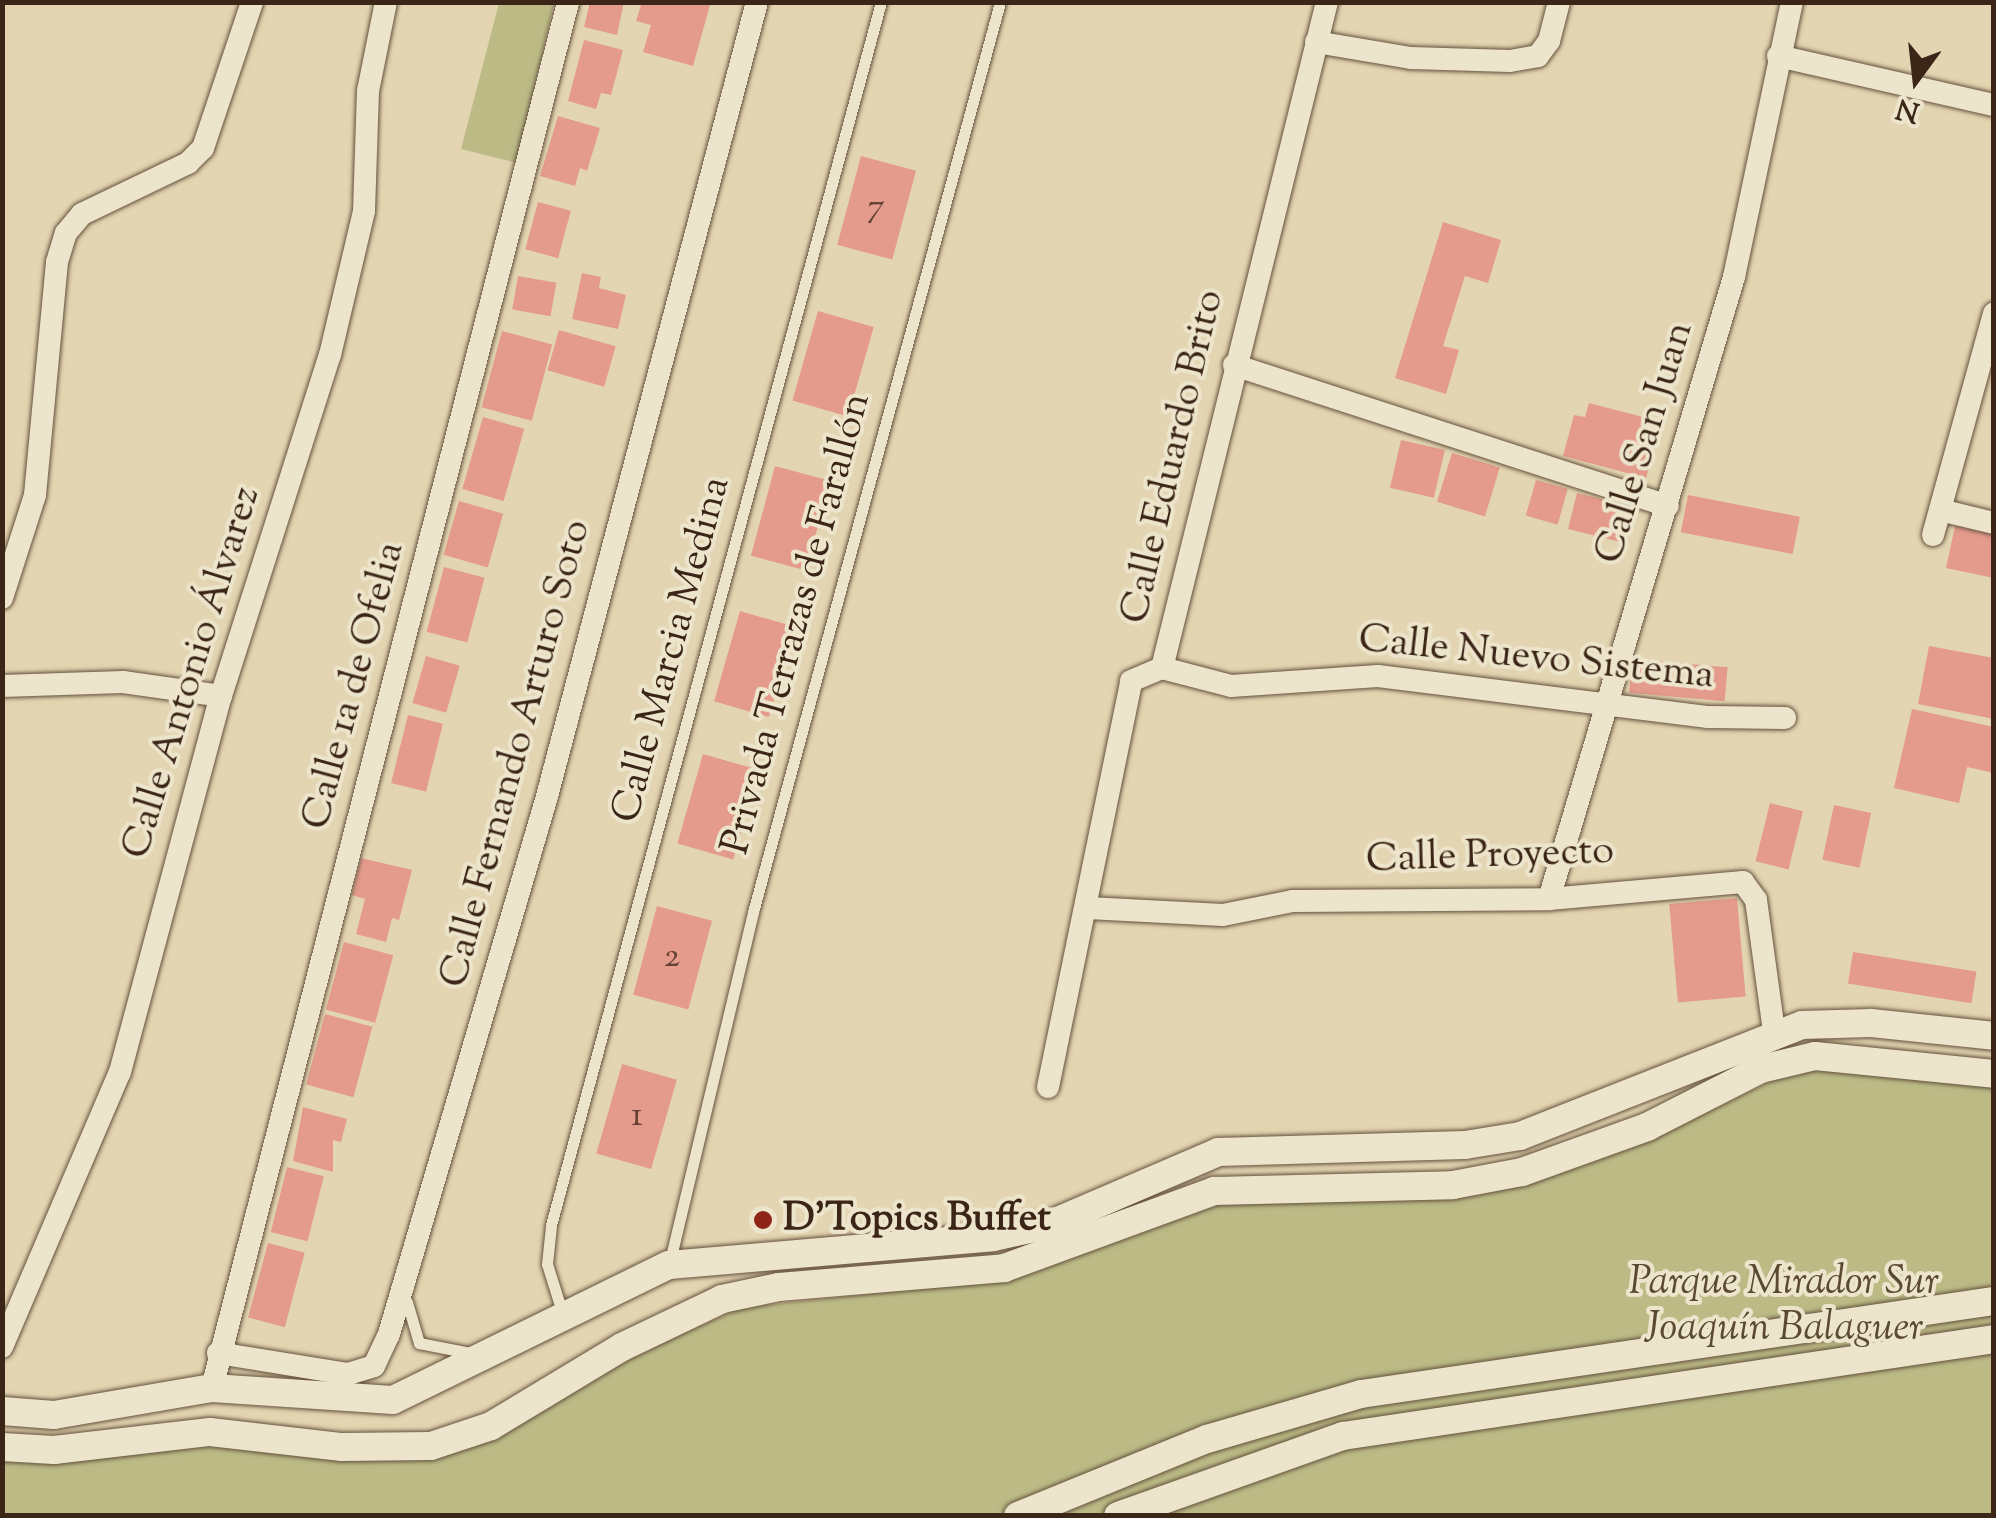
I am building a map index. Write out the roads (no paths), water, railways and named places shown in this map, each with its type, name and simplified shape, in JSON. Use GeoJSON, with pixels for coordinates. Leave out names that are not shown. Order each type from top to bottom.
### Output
{"type":"FeatureCollection","features":[{"type":"Feature","properties":{"kind":"street"},"geometry":{"type":"LineString","coordinates":[[2,598],[35,494],[57,262],[66,234],[82,214],[188,163],[203,148],[252,2]]}},
{"type":"Feature","properties":{"kind":"street","name":"Calle Antonio Álvarez"},"geometry":{"type":"LineString","coordinates":[[2,1347],[120,1072],[221,696],[330,355],[361,231],[368,92],[386,2]]}},
{"type":"Feature","properties":{"kind":"street","name":"Calle 1a de Ofelia"},"geometry":{"type":"LineString","coordinates":[[212,1388],[568,2]]}},
{"type":"Feature","properties":{"kind":"street","name":"Calle Fernando Arturo Soto"},"geometry":{"type":"LineString","coordinates":[[218,1353],[348,1374],[374,1366],[408,1282],[546,800],[758,2]]}},
{"type":"Feature","properties":{"kind":"street","name":"Calle Eduardo Brito"},"geometry":{"type":"LineString","coordinates":[[1048,1087],[1088,908],[1131,681],[1162,668],[1326,2]]}},
{"type":"Feature","properties":{"kind":"street"},"geometry":{"type":"LineString","coordinates":[[1316,42],[1411,58],[1510,62],[1538,56],[1549,41],[1559,2]]}},
{"type":"Feature","properties":{"kind":"street","name":"Calle San Juan"},"geometry":{"type":"LineString","coordinates":[[1549,899],[1604,703],[1668,506],[1734,277],[1792,2]]}},
{"type":"Feature","properties":{"kind":"street"},"geometry":{"type":"LineString","coordinates":[[1778,56],[1994,104]]}},
{"type":"Feature","properties":{"kind":"street"},"geometry":{"type":"LineString","coordinates":[[1934,535],[1994,314]]}},
{"type":"Feature","properties":{"kind":"street"},"geometry":{"type":"LineString","coordinates":[[1234,365],[1668,506]]}},
{"type":"Feature","properties":{"kind":"street"},"geometry":{"type":"LineString","coordinates":[[1940,510],[1994,522]]}},
{"type":"Feature","properties":{"kind":"street","name":"Calle Nuevo Sistema"},"geometry":{"type":"LineString","coordinates":[[1162,668],[1231,686],[1378,676],[1708,717],[1786,718]]}},
{"type":"Feature","properties":{"kind":"street"},"geometry":{"type":"LineString","coordinates":[[2,686],[124,682],[221,696]]}},
{"type":"Feature","properties":{"kind":"street","name":"Calle Proyecto"},"geometry":{"type":"LineString","coordinates":[[1088,908],[1223,916],[1293,901],[1549,899],[1744,882],[1756,900],[1774,1031]]}},
{"type":"Feature","properties":{"kind":"street"},"geometry":{"type":"LineString","coordinates":[[2,1411],[54,1416],[212,1388],[393,1400],[494,1354],[563,1315],[669,1265],[994,1237],[1048,1225],[1218,1152],[1465,1145],[1520,1136],[1774,1031],[1829,1020],[1994,1036]]}},
{"type":"Feature","properties":{"kind":"street"},"geometry":{"type":"LineString","coordinates":[[2,1447],[54,1450],[188,1432],[377,1450],[431,1446],[490,1426],[622,1347],[722,1299],[778,1287],[1004,1268],[1214,1191],[1453,1185],[1522,1172],[1647,1127],[1761,1068],[1814,1056],[1994,1074]]}},
{"type":"Feature","properties":{"kind":"street"},"geometry":{"type":"LineString","coordinates":[[1018,1516],[1207,1439],[1361,1394],[1994,1301]]}},
{"type":"Feature","properties":{"kind":"street"},"geometry":{"type":"LineString","coordinates":[[1118,1516],[1343,1436],[1994,1339]]}},
{"type":"Feature","properties":{"kind":"lane","name":"Calle Marcia Medina"},"geometry":{"type":"LineString","coordinates":[[563,1315],[547,1264],[551,1225],[881,2]]}},
{"type":"Feature","properties":{"kind":"lane","name":"Privada Terrazas de Farallón"},"geometry":{"type":"LineString","coordinates":[[669,1265],[753,912],[1000,2]]}},
{"type":"Feature","properties":{"kind":"lane"},"geometry":{"type":"LineString","coordinates":[[408,1282],[406,1318],[419,1343],[448,1353],[494,1354]]}},
{"type":"Feature","properties":{"kind":"place","name":"D'Topics Buffet"},"geometry":{"type":"Point","coordinates":[763,1220]}},
{"type":"Feature","properties":{"kind":"park label","name":"Parque Mirador Sur Joaquín Balaguer"},"geometry":{"type":"Point","coordinates":[1784,1307]}}]}
